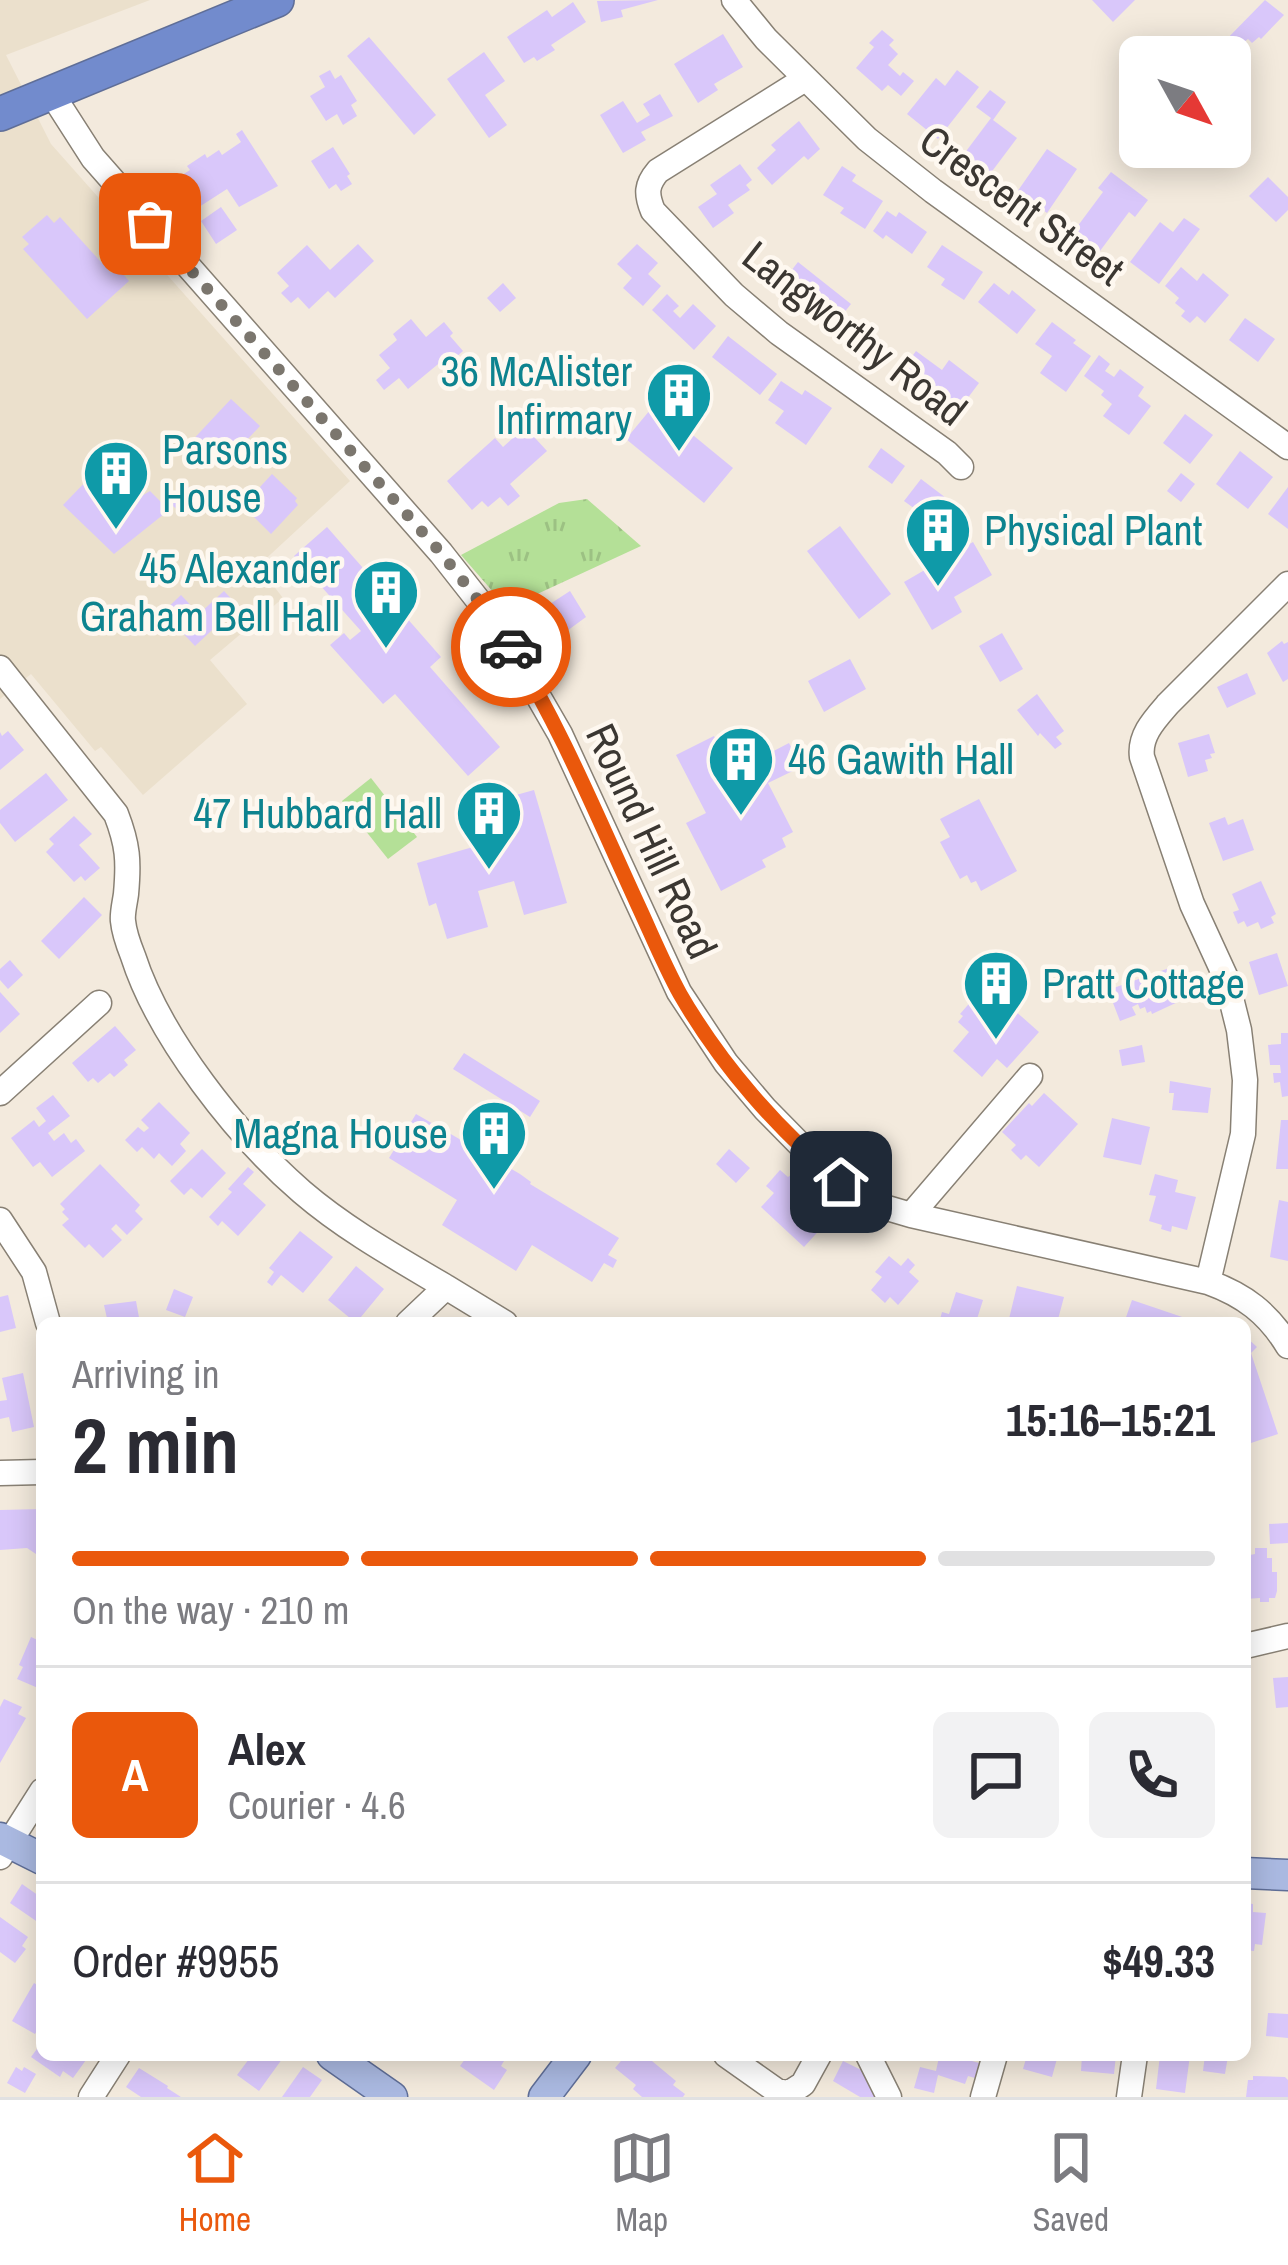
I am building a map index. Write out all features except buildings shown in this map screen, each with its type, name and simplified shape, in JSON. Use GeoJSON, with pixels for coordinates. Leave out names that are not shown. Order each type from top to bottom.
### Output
{"type":"FeatureCollection","features":[{"type":"Feature","properties":{"kind":"highway"},"geometry":{"type":"LineString","coordinates":[[0,114],[277,0]]}},
{"type":"Feature","properties":{"kind":"main road"},"geometry":{"type":"LineString","coordinates":[[3,1845],[36,1857]]}},
{"type":"Feature","properties":{"kind":"main road"},"geometry":{"type":"LineString","coordinates":[[1251,1873],[1288,1875]]}},
{"type":"Feature","properties":{"kind":"main road"},"geometry":{"type":"LineString","coordinates":[[341,2061],[392,2097]]}},
{"type":"Feature","properties":{"kind":"main road"},"geometry":{"type":"LineString","coordinates":[[544,2097],[571,2061]]}},
{"type":"Feature","properties":{"kind":"street","name":"Crescent Street"},"geometry":{"type":"LineString","coordinates":[[734,0],[766,39],[867,140],[1288,447]]}},
{"type":"Feature","properties":{"kind":"street","name":"Langworthy Road"},"geometry":{"type":"LineString","coordinates":[[806,79],[658,171],[647,196],[653,211],[734,295],[779,333],[962,466]]}},
{"type":"Feature","properties":{"kind":"street","name":"Round Hill Road"},"geometry":{"type":"LineString","coordinates":[[50,91],[93,158],[441,553],[496,623],[560,734],[679,992],[726,1063],[777,1122],[841,1182],[878,1205],[1208,1282],[1253,1304],[1288,1346]]}},
{"type":"Feature","properties":{"kind":"street"},"geometry":{"type":"LineString","coordinates":[[1208,1282],[1243,1134],[1245,1080],[1239,1030],[1226,978],[1192,904],[1141,746],[1168,704],[1288,584]]}},
{"type":"Feature","properties":{"kind":"street"},"geometry":{"type":"LineString","coordinates":[[0,668],[116,814],[129,862],[123,921],[133,958],[149,999],[182,1056],[250,1139],[301,1191],[346,1225],[495,1317]]}},
{"type":"Feature","properties":{"kind":"street"},"geometry":{"type":"LineString","coordinates":[[0,1093],[99,1003]]}},
{"type":"Feature","properties":{"kind":"street"},"geometry":{"type":"LineString","coordinates":[[911,1216],[1030,1076]]}},
{"type":"Feature","properties":{"kind":"street"},"geometry":{"type":"LineString","coordinates":[[0,1220],[34,1272],[46,1317]]}},
{"type":"Feature","properties":{"kind":"street"},"geometry":{"type":"LineString","coordinates":[[414,1317],[446,1287]]}},
{"type":"Feature","properties":{"kind":"street"},"geometry":{"type":"LineString","coordinates":[[0,1473],[36,1472]]}},
{"type":"Feature","properties":{"kind":"street"},"geometry":{"type":"LineString","coordinates":[[1251,1645],[1288,1636]]}},
{"type":"Feature","properties":{"kind":"street"},"geometry":{"type":"LineString","coordinates":[[3,1845],[36,1799]]}},
{"type":"Feature","properties":{"kind":"street"},"geometry":{"type":"LineString","coordinates":[[91,2097],[114,2061]]}},
{"type":"Feature","properties":{"kind":"street"},"geometry":{"type":"LineString","coordinates":[[735,2061],[789,2093],[803,2084],[816,2061]]}},
{"type":"Feature","properties":{"kind":"street"},"geometry":{"type":"LineString","coordinates":[[875,2061],[890,2097]]}},
{"type":"Feature","properties":{"kind":"street"},"geometry":{"type":"LineString","coordinates":[[983,2097],[993,2061]]}},
{"type":"Feature","properties":{"kind":"street"},"geometry":{"type":"LineString","coordinates":[[1129,2097],[1135,2061]]}},
{"type":"Feature","properties":{"kind":"shaded area"},"geometry":{"type":"Polygon","coordinates":[[[0,0],[150,0],[6,55],[51,144],[350,481],[258,566],[283,598],[210,660],[247,704],[143,795],[101,747],[95,751],[31,674],[0,699],[0,0]]]}},
{"type":"Feature","properties":{"kind":"green space"},"geometry":{"type":"Polygon","coordinates":[[[587,499],[641,546],[507,608],[461,555],[559,503],[587,499]]]}},
{"type":"Feature","properties":{"kind":"green space"},"geometry":{"type":"Polygon","coordinates":[[[371,778],[417,837],[388,859],[342,801],[371,778]]]}},
{"type":"Feature","properties":{"kind":"way so far"},"geometry":{"type":"LineString","coordinates":[[150,224],[441,553],[511,647]]}},
{"type":"Feature","properties":{"kind":"place","name":"36 McAlister Infirmary"},"geometry":{"type":"Point","coordinates":[679,454]}},
{"type":"Feature","properties":{"kind":"place","name":"Parsons House"},"geometry":{"type":"Point","coordinates":[116,532]}},
{"type":"Feature","properties":{"kind":"place","name":"Physical Plant"},"geometry":{"type":"Point","coordinates":[938,589]}},
{"type":"Feature","properties":{"kind":"place","name":"45 Alexander Graham Bell Hall"},"geometry":{"type":"Point","coordinates":[386,651]}},
{"type":"Feature","properties":{"kind":"place","name":"46 Gawith Hall"},"geometry":{"type":"Point","coordinates":[741,818]}},
{"type":"Feature","properties":{"kind":"place","name":"47 Hubbard Hall"},"geometry":{"type":"Point","coordinates":[489,872]}},
{"type":"Feature","properties":{"kind":"place","name":"Pratt Cottage"},"geometry":{"type":"Point","coordinates":[996,1042]}},
{"type":"Feature","properties":{"kind":"place","name":"Magna House"},"geometry":{"type":"Point","coordinates":[494,1192]}},
{"type":"Feature","properties":{"kind":"route"},"geometry":{"type":"LineString","coordinates":[[511,647],[560,734],[690,1010],[752,1095],[841,1182]]}}]}
